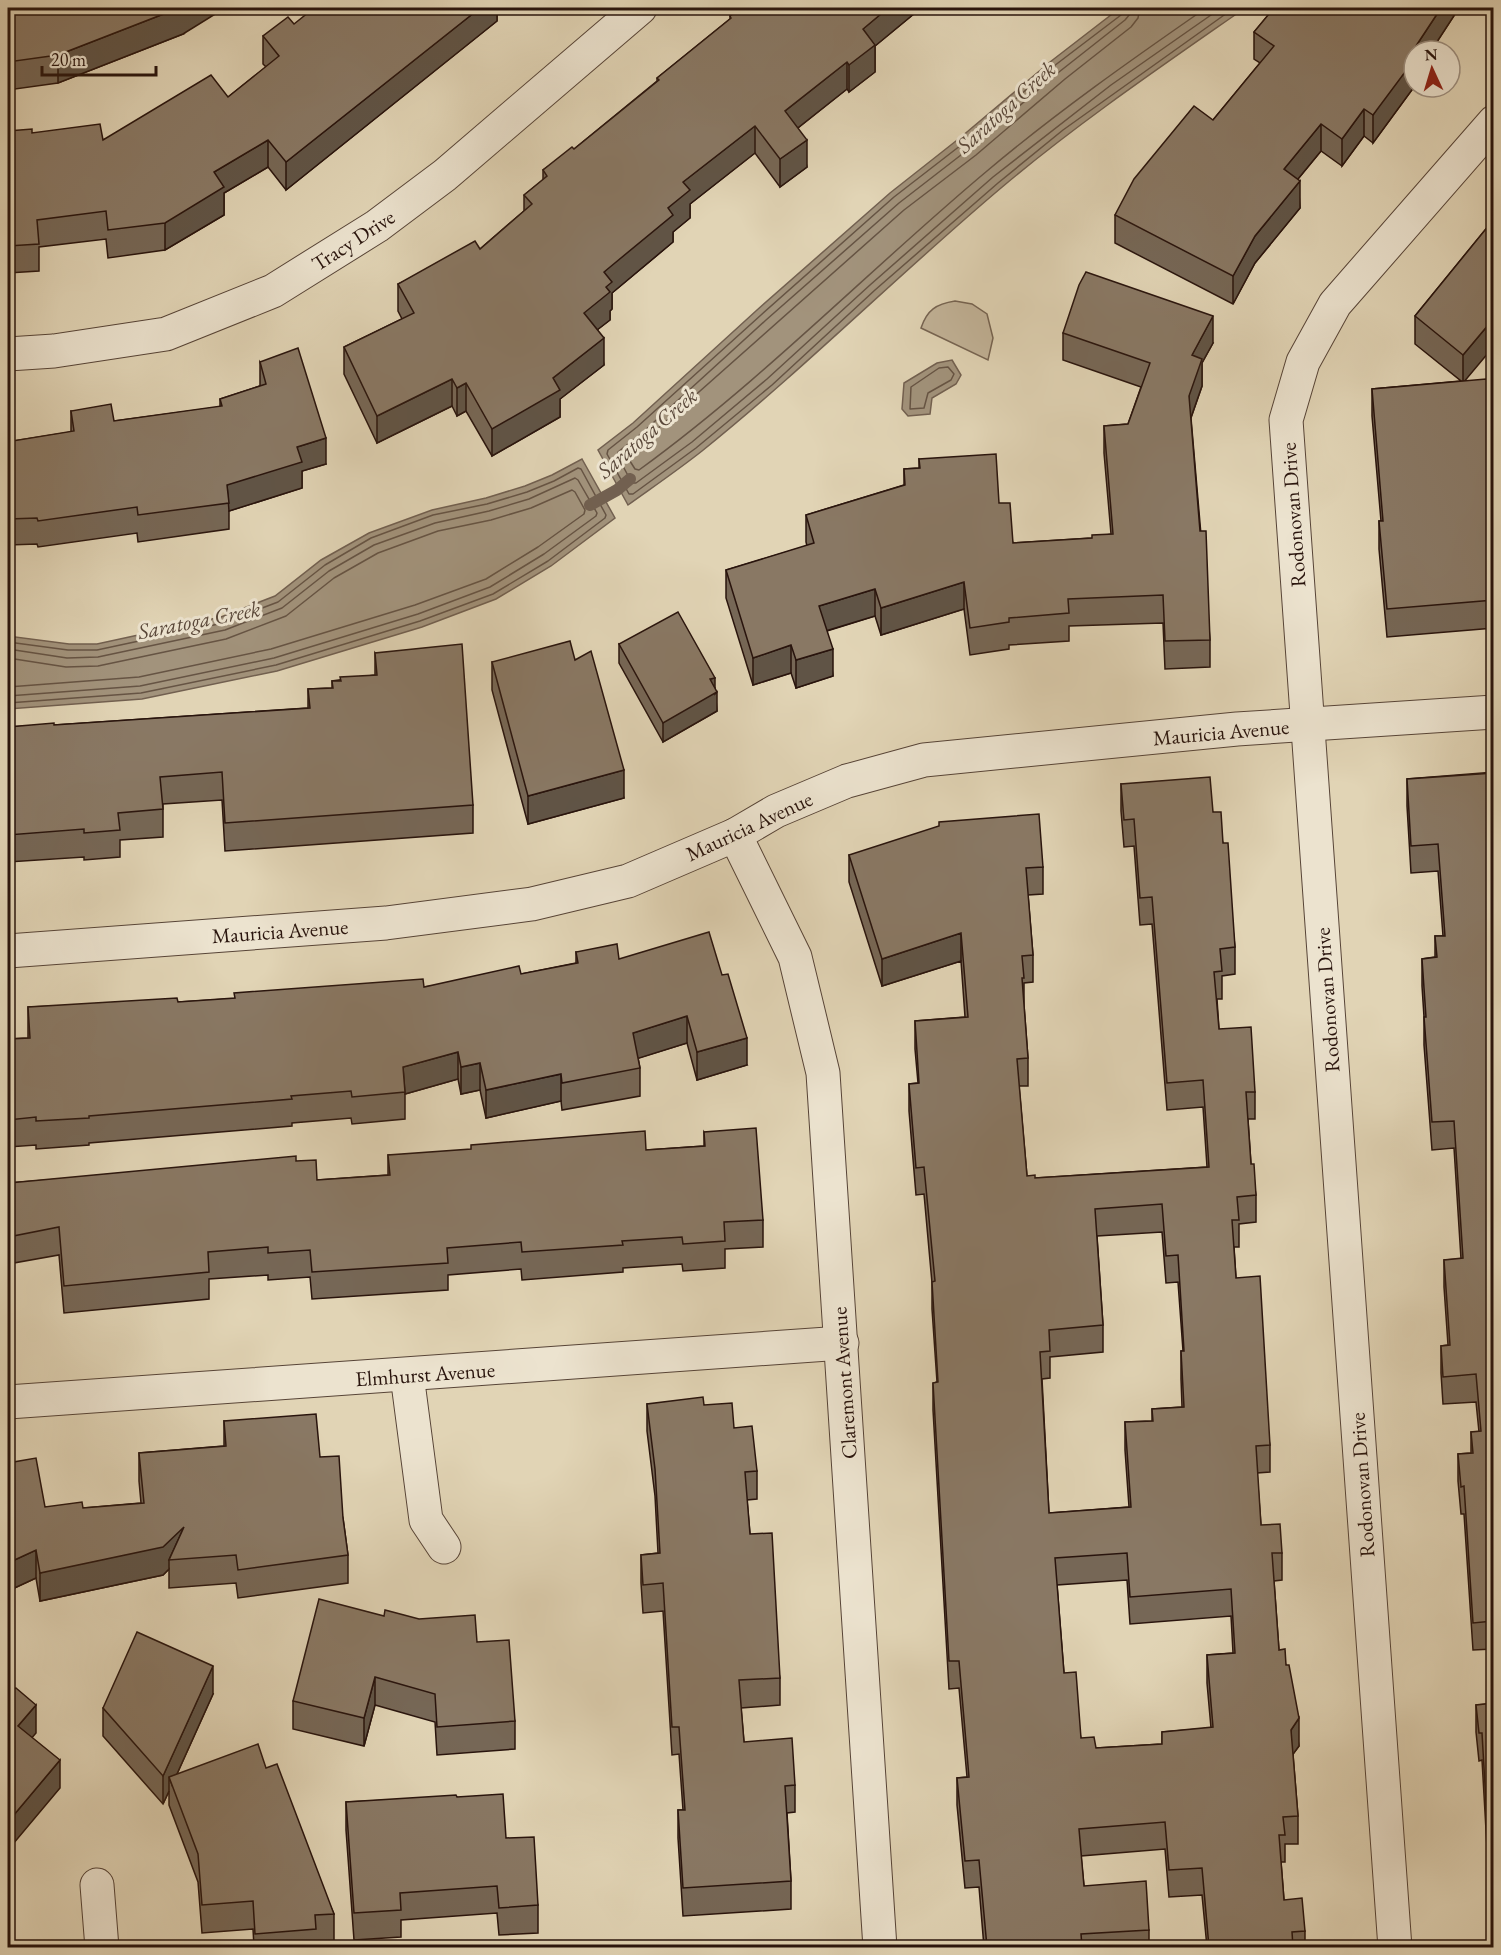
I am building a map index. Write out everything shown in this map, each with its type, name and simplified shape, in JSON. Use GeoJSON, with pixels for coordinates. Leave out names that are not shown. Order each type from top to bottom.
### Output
{"type":"FeatureCollection","features":[{"type":"Feature","properties":{"kind":"street","name":"Tracy Drive"},"geometry":{"type":"LineString","coordinates":[[8,354],[54,351],[166,334],[273,291],[376,226],[445,175],[640,8]]}},
{"type":"Feature","properties":{"kind":"street","name":"Rodonovan Drive"},"geometry":{"type":"LineString","coordinates":[[1395,1947],[1286,420],[1303,362],[1335,304],[1494,122]]}},
{"type":"Feature","properties":{"kind":"street","name":"Mauricia Avenue"},"geometry":{"type":"LineString","coordinates":[[8,951],[386,923],[532,904],[628,880],[735,835],[776,811],[847,781],[924,760],[1237,729],[1494,712]]}},
{"type":"Feature","properties":{"kind":"street","name":"Claremont Avenue"},"geometry":{"type":"LineString","coordinates":[[735,835],[795,957],[823,1073],[880,1947]]}},
{"type":"Feature","properties":{"kind":"street","name":"Elmhurst Avenue"},"geometry":{"type":"LineString","coordinates":[[8,1402],[842,1343]]}},
{"type":"Feature","properties":{"kind":"street"},"geometry":{"type":"LineString","coordinates":[[407,1375],[426,1520],[444,1547]]}},
{"type":"Feature","properties":{"kind":"street"},"geometry":{"type":"LineString","coordinates":[[97,1885],[102,1947]]}},
{"type":"Feature","properties":{"kind":"shaded area"},"geometry":{"type":"Polygon","coordinates":[[[955,301],[972,304],[987,314],[993,338],[988,360],[921,328],[929,312],[943,304],[955,301]]]}},
{"type":"Feature","properties":{"kind":"water"},"geometry":{"type":"Polygon","coordinates":[[[1120,8],[1245,8],[1121,95],[1030,164],[740,419],[693,458],[628,505],[598,450],[633,423],[890,193],[1120,8]]]}},
{"type":"Feature","properties":{"kind":"water"},"geometry":{"type":"Polygon","coordinates":[[[952,360],[961,375],[956,384],[932,398],[930,414],[908,416],[902,409],[904,383],[937,363],[952,360]]]}},
{"type":"Feature","properties":{"kind":"water"},"geometry":{"type":"Polygon","coordinates":[[[582,459],[615,518],[551,566],[496,599],[422,627],[277,671],[142,699],[8,709],[8,636],[69,644],[97,644],[221,617],[275,596],[321,560],[369,533],[432,510],[486,498],[525,486],[582,459]]]}},
{"type":"Feature","properties":{"kind":"building"},"geometry":{"type":"Polygon","coordinates":[[[8,8],[179,8],[58,55],[8,62],[8,8]]]}},
{"type":"Feature","properties":{"kind":"building"},"geometry":{"type":"Polygon","coordinates":[[[314,8],[480,8],[286,162],[268,140],[214,172],[224,187],[165,223],[108,230],[106,211],[37,220],[39,244],[8,246],[8,131],[32,129],[32,133],[100,124],[103,140],[211,75],[228,97],[279,56],[263,36],[288,17],[294,24],[314,8]]]}},
{"type":"Feature","properties":{"kind":"building"},"geometry":{"type":"Polygon","coordinates":[[[741,8],[888,8],[863,29],[875,45],[849,65],[847,62],[785,111],[807,140],[780,159],[755,126],[683,182],[690,190],[668,208],[673,215],[604,272],[612,282],[606,287],[610,292],[584,313],[604,338],[553,378],[560,390],[492,429],[466,383],[457,388],[452,379],[377,416],[344,347],[414,313],[398,284],[475,241],[480,249],[532,204],[524,195],[547,176],[543,170],[572,147],[574,149],[659,80],[657,78],[741,8]]]}},
{"type":"Feature","properties":{"kind":"building"},"geometry":{"type":"Polygon","coordinates":[[[1274,8],[1441,8],[1421,39],[1402,39],[1402,76],[1373,115],[1364,109],[1342,139],[1321,124],[1284,169],[1300,181],[1255,236],[1233,276],[1115,215],[1134,179],[1194,106],[1213,120],[1274,46],[1254,32],[1274,8]]]}},
{"type":"Feature","properties":{"kind":"building"},"geometry":{"type":"Polygon","coordinates":[[[1494,219],[1494,318],[1463,355],[1415,316],[1494,219]]]}},
{"type":"Feature","properties":{"kind":"building"},"geometry":{"type":"Polygon","coordinates":[[[1086,272],[1213,316],[1192,355],[1202,359],[1189,396],[1200,531],[1206,531],[1210,640],[1165,641],[1163,595],[1068,599],[1069,613],[1009,618],[1009,622],[970,628],[964,582],[881,608],[875,589],[819,606],[833,649],[796,660],[791,645],[753,658],[726,570],[814,543],[806,515],[905,485],[904,469],[920,468],[919,459],[996,454],[999,503],[1010,503],[1013,543],[1092,538],[1092,535],[1113,534],[1104,426],[1128,424],[1150,363],[1063,333],[1079,285],[1086,272]]]}},
{"type":"Feature","properties":{"kind":"building"},"geometry":{"type":"Polygon","coordinates":[[[298,348],[326,438],[297,447],[302,462],[227,485],[229,503],[138,515],[137,507],[38,521],[37,518],[8,519],[8,435],[12,435],[13,441],[74,431],[71,411],[111,404],[114,421],[222,406],[220,399],[266,384],[260,362],[298,348]]]}},
{"type":"Feature","properties":{"kind":"building"},"geometry":{"type":"Polygon","coordinates":[[[1486,379],[1494,387],[1494,600],[1387,609],[1379,521],[1383,521],[1372,389],[1486,379]]]}},
{"type":"Feature","properties":{"kind":"building"},"geometry":{"type":"Polygon","coordinates":[[[678,612],[715,678],[710,679],[717,692],[663,723],[619,644],[678,612]]]}},
{"type":"Feature","properties":{"kind":"building"},"geometry":{"type":"Polygon","coordinates":[[[570,641],[575,660],[591,651],[624,770],[528,796],[492,662],[570,641]]]}},
{"type":"Feature","properties":{"kind":"building"},"geometry":{"type":"Polygon","coordinates":[[[462,644],[473,805],[225,823],[222,772],[160,777],[163,809],[118,813],[120,830],[84,833],[84,829],[8,835],[8,727],[310,708],[308,689],[333,688],[332,681],[341,681],[340,677],[377,675],[375,653],[462,644]]]}},
{"type":"Feature","properties":{"kind":"building"},"geometry":{"type":"Polygon","coordinates":[[[1494,773],[1494,1629],[1493,1621],[1473,1623],[1464,1486],[1461,1487],[1458,1454],[1473,1453],[1471,1432],[1481,1431],[1476,1374],[1443,1377],[1441,1346],[1450,1345],[1444,1260],[1463,1258],[1454,1121],[1432,1122],[1422,959],[1437,957],[1435,936],[1445,936],[1438,844],[1411,846],[1407,779],[1494,773]]]}},
{"type":"Feature","properties":{"kind":"building"},"geometry":{"type":"Polygon","coordinates":[[[1210,777],[1213,812],[1221,812],[1223,843],[1228,843],[1235,947],[1220,949],[1222,971],[1214,972],[1219,1029],[1251,1027],[1255,1092],[1246,1092],[1251,1164],[1254,1164],[1256,1195],[1237,1197],[1239,1220],[1232,1220],[1236,1278],[1260,1276],[1270,1445],[1256,1446],[1261,1525],[1280,1524],[1282,1553],[1272,1553],[1279,1650],[1285,1649],[1286,1665],[1289,1665],[1299,1718],[1291,1730],[1298,1816],[1283,1817],[1285,1835],[1279,1835],[1284,1900],[1302,1898],[1305,1931],[1292,1932],[1293,1947],[1209,1947],[1202,1868],[1169,1870],[1165,1822],[1079,1829],[1084,1886],[1146,1881],[1149,1930],[1081,1934],[1082,1947],[987,1947],[979,1860],[965,1861],[957,1778],[969,1777],[959,1661],[949,1661],[933,1383],[938,1382],[932,1282],[935,1281],[924,1167],[916,1168],[909,1084],[919,1083],[915,1021],[968,1017],[961,933],[882,959],[849,855],[939,826],[939,822],[1039,814],[1043,867],[1026,868],[1033,955],[1022,956],[1028,1058],[1017,1059],[1027,1176],[1035,1175],[1035,1178],[1209,1167],[1203,1080],[1167,1083],[1152,897],[1140,898],[1134,819],[1124,820],[1121,784],[1210,777]],[[1162,1204],[1095,1209],[1103,1325],[1049,1330],[1050,1351],[1040,1352],[1049,1513],[1131,1507],[1125,1422],[1153,1421],[1152,1409],[1184,1407],[1181,1351],[1184,1351],[1178,1255],[1166,1256],[1162,1204]],[[1127,1553],[1055,1558],[1064,1673],[1076,1672],[1081,1738],[1094,1737],[1096,1748],[1162,1744],[1162,1732],[1213,1727],[1207,1655],[1235,1653],[1231,1589],[1130,1597],[1127,1553]]]}},
{"type":"Feature","properties":{"kind":"building"},"geometry":{"type":"Polygon","coordinates":[[[709,932],[722,975],[728,974],[747,1038],[697,1052],[687,1016],[633,1033],[640,1068],[562,1083],[561,1074],[486,1090],[480,1063],[461,1067],[458,1052],[403,1067],[405,1092],[352,1097],[351,1091],[291,1096],[292,1099],[89,1116],[89,1118],[36,1121],[36,1117],[8,1120],[8,1039],[30,1038],[28,1007],[177,998],[178,1002],[235,998],[234,993],[423,979],[424,987],[519,966],[521,974],[578,963],[576,952],[617,944],[619,959],[709,932]]]}},
{"type":"Feature","properties":{"kind":"building"},"geometry":{"type":"Polygon","coordinates":[[[756,1128],[763,1220],[724,1222],[725,1241],[683,1244],[682,1237],[622,1241],[623,1245],[522,1252],[521,1242],[447,1248],[448,1263],[312,1272],[310,1250],[268,1253],[268,1247],[208,1252],[209,1272],[64,1286],[59,1227],[8,1237],[8,1183],[296,1156],[296,1161],[316,1160],[317,1180],[390,1175],[388,1155],[471,1149],[471,1145],[645,1131],[646,1150],[705,1146],[704,1132],[756,1128]]]}},
{"type":"Feature","properties":{"kind":"building"},"geometry":{"type":"Polygon","coordinates":[[[703,1397],[704,1405],[732,1403],[734,1428],[752,1426],[757,1471],[745,1472],[750,1534],[772,1533],[780,1678],[739,1680],[744,1742],[792,1738],[795,1785],[785,1786],[791,1881],[683,1888],[678,1810],[685,1810],[679,1727],[672,1727],[663,1583],[643,1585],[641,1555],[660,1553],[655,1469],[647,1404],[703,1397]]]}},
{"type":"Feature","properties":{"kind":"building"},"geometry":{"type":"Polygon","coordinates":[[[316,1414],[320,1457],[339,1456],[348,1555],[238,1570],[236,1555],[169,1560],[184,1527],[163,1547],[40,1573],[36,1550],[8,1563],[8,1463],[36,1458],[45,1507],[82,1502],[83,1508],[144,1503],[139,1453],[226,1446],[224,1421],[316,1414]]]}},
{"type":"Feature","properties":{"kind":"building"},"geometry":{"type":"Polygon","coordinates":[[[319,1599],[384,1616],[385,1610],[419,1619],[475,1615],[477,1642],[509,1640],[515,1721],[437,1727],[435,1694],[375,1677],[364,1718],[293,1701],[319,1599]]]}},
{"type":"Feature","properties":{"kind":"building"},"geometry":{"type":"Polygon","coordinates":[[[137,1632],[213,1666],[163,1776],[103,1708],[137,1632]]]}},
{"type":"Feature","properties":{"kind":"building"},"geometry":{"type":"Polygon","coordinates":[[[1492,1681],[1494,1681],[1494,1872],[1490,1872],[1482,1733],[1479,1733],[1476,1705],[1493,1703],[1492,1681]]]}},
{"type":"Feature","properties":{"kind":"building"},"geometry":{"type":"Polygon","coordinates":[[[16,1688],[36,1705],[18,1726],[60,1760],[8,1822],[8,1689],[16,1688]]]}},
{"type":"Feature","properties":{"kind":"building"},"geometry":{"type":"Polygon","coordinates":[[[258,1744],[266,1768],[277,1764],[334,1914],[315,1915],[316,1929],[255,1934],[253,1901],[202,1905],[198,1854],[169,1777],[258,1744]]]}},
{"type":"Feature","properties":{"kind":"building"},"geometry":{"type":"Polygon","coordinates":[[[503,1794],[506,1838],[534,1837],[538,1905],[499,1908],[497,1886],[400,1893],[401,1910],[354,1913],[346,1802],[503,1794]]]}},
{"type":"Feature","properties":{"kind":"waterway","name":"Saratoga Creek"},"geometry":{"type":"LineString","coordinates":[[590,505],[617,490],[630,479]]}}]}
